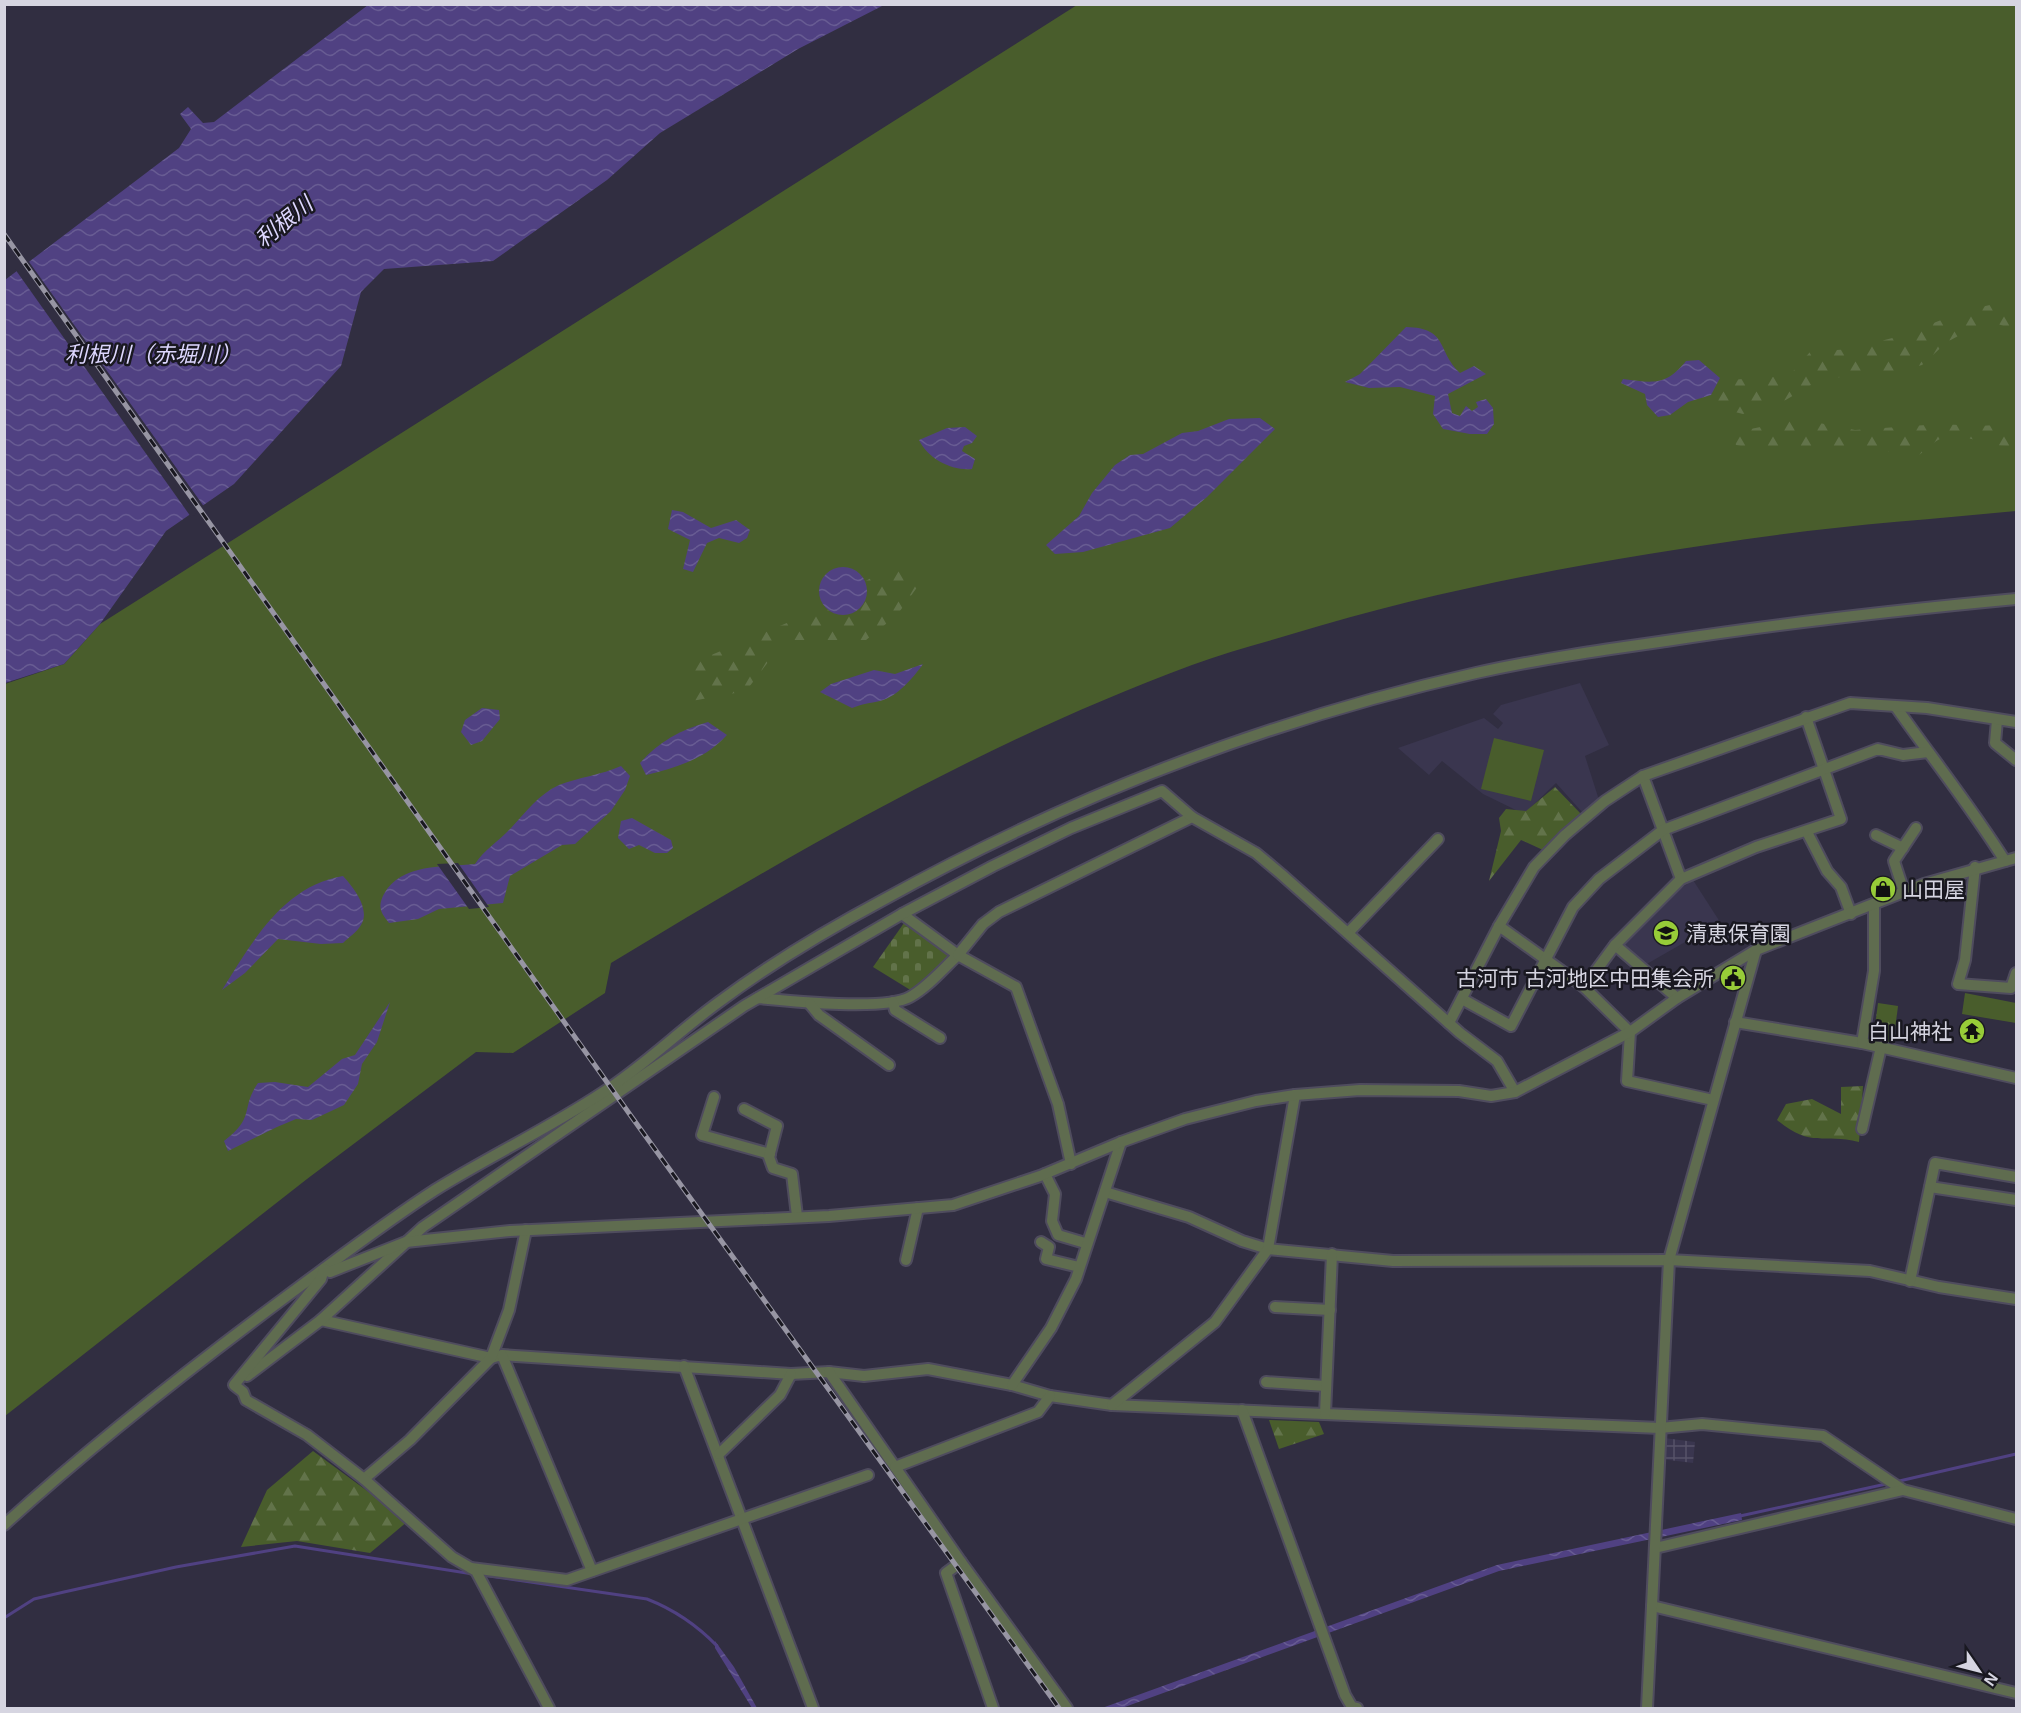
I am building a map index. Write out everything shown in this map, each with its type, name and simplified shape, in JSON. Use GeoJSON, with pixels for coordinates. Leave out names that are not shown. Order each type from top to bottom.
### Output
{"type":"FeatureCollection","features":[{"type":"Feature","properties":{"kind":"street"},"geometry":{"type":"LineString","coordinates":[[4,1525],[86,1454],[213,1351],[431,1193],[598,1096],[724,999],[832,929],[885,899],[1042,819],[1154,771],[1328,712],[1423,686],[1528,662],[1826,618],[2016,599]]}},
{"type":"Feature","properties":{"kind":"street"},"geometry":{"type":"LineString","coordinates":[[1449,1023],[1499,926],[1534,867],[1565,835],[1605,801],[1642,776],[1850,703],[1927,708],[2016,722]]}},
{"type":"Feature","properties":{"kind":"street"},"geometry":{"type":"LineString","coordinates":[[324,1269],[330,1272],[406,1242],[526,1230],[751,1221],[953,1204],[1045,1174],[1121,1142],[1219,1109],[1295,1095],[1360,1090],[1459,1091],[1491,1096],[1515,1092],[1630,1032],[1677,998],[1756,950],[1874,906],[1904,892],[1975,867],[2011,859],[1983,826],[1896,707]]}},
{"type":"Feature","properties":{"kind":"street"},"geometry":{"type":"LineString","coordinates":[[1584,987],[1615,945],[1681,879],[1756,847],[1841,819],[1806,717]]}},
{"type":"Feature","properties":{"kind":"street"},"geometry":{"type":"LineString","coordinates":[[1997,720],[1995,742],[2016,760]]}},
{"type":"Feature","properties":{"kind":"street"},"geometry":{"type":"LineString","coordinates":[[1462,999],[1511,1026],[1573,907],[1599,879],[1663,830],[1878,749],[1903,755],[1928,752]]}},
{"type":"Feature","properties":{"kind":"street"},"geometry":{"type":"LineString","coordinates":[[1642,776],[1681,879]]}},
{"type":"Feature","properties":{"kind":"street"},"geometry":{"type":"LineString","coordinates":[[234,1385],[321,1320],[406,1242],[488,1180],[633,1085],[694,1038],[757,998],[902,914],[1071,828],[1162,791],[1192,817],[1256,853],[1449,1023],[1497,1061],[1515,1092]]}},
{"type":"Feature","properties":{"kind":"street"},"geometry":{"type":"LineString","coordinates":[[757,998],[810,1004],[892,1002],[909,998],[919,992],[958,955],[983,924],[999,912],[1192,817]]}},
{"type":"Feature","properties":{"kind":"street"},"geometry":{"type":"LineString","coordinates":[[1904,892],[1894,861],[1916,828]]}},
{"type":"Feature","properties":{"kind":"street"},"geometry":{"type":"LineString","coordinates":[[1807,832],[1827,871],[1841,887],[1851,914]]}},
{"type":"Feature","properties":{"kind":"street"},"geometry":{"type":"LineString","coordinates":[[1876,835],[1903,848]]}},
{"type":"Feature","properties":{"kind":"street"},"geometry":{"type":"LineString","coordinates":[[1348,933],[1438,839]]}},
{"type":"Feature","properties":{"kind":"street"},"geometry":{"type":"LineString","coordinates":[[1975,867],[1965,960],[1958,984],[2011,988],[2016,973]]}},
{"type":"Feature","properties":{"kind":"street"},"geometry":{"type":"LineString","coordinates":[[1862,1043],[1874,971],[1874,906]]}},
{"type":"Feature","properties":{"kind":"street"},"geometry":{"type":"LineString","coordinates":[[902,914],[958,955],[1016,987],[1058,1104],[1071,1164]]}},
{"type":"Feature","properties":{"kind":"street"},"geometry":{"type":"LineString","coordinates":[[1499,926],[1584,987],[1630,1032],[1627,1081],[1713,1100]]}},
{"type":"Feature","properties":{"kind":"street"},"geometry":{"type":"LineString","coordinates":[[1615,945],[1677,998]]}},
{"type":"Feature","properties":{"kind":"street"},"geometry":{"type":"LineString","coordinates":[[1647,1708],[1669,1260],[1756,950]]}},
{"type":"Feature","properties":{"kind":"street"},"geometry":{"type":"LineString","coordinates":[[892,1002],[895,1010],[940,1038]]}},
{"type":"Feature","properties":{"kind":"street"},"geometry":{"type":"LineString","coordinates":[[810,1004],[819,1015],[889,1065]]}},
{"type":"Feature","properties":{"kind":"street"},"geometry":{"type":"LineString","coordinates":[[1735,1022],[1862,1043],[2016,1078]]}},
{"type":"Feature","properties":{"kind":"street"},"geometry":{"type":"LineString","coordinates":[[1862,1129],[1881,1047]]}},
{"type":"Feature","properties":{"kind":"street"},"geometry":{"type":"LineString","coordinates":[[1112,1405],[1215,1322],[1268,1249],[1295,1095]]}},
{"type":"Feature","properties":{"kind":"street"},"geometry":{"type":"LineString","coordinates":[[714,1097],[702,1135],[770,1154]]}},
{"type":"Feature","properties":{"kind":"street"},"geometry":{"type":"LineString","coordinates":[[744,1109],[777,1126],[770,1154],[773,1168],[792,1174],[797,1216]]}},
{"type":"Feature","properties":{"kind":"street"},"geometry":{"type":"LineString","coordinates":[[1012,1385],[1051,1328],[1079,1267],[1121,1142]]}},
{"type":"Feature","properties":{"kind":"street"},"geometry":{"type":"LineString","coordinates":[[1910,1281],[1935,1163],[2016,1177]]}},
{"type":"Feature","properties":{"kind":"street"},"geometry":{"type":"LineString","coordinates":[[1045,1174],[1055,1194],[1052,1221],[1058,1234],[1086,1243]]}},
{"type":"Feature","properties":{"kind":"street"},"geometry":{"type":"LineString","coordinates":[[1930,1187],[2016,1200]]}},
{"type":"Feature","properties":{"kind":"street"},"geometry":{"type":"LineString","coordinates":[[1105,1192],[1190,1217],[1242,1241],[1268,1249],[1393,1261],[1669,1260],[1870,1271],[1910,1281],[2016,1299]]}},
{"type":"Feature","properties":{"kind":"street"},"geometry":{"type":"LineString","coordinates":[[906,1260],[918,1208]]}},
{"type":"Feature","properties":{"kind":"street"},"geometry":{"type":"LineString","coordinates":[[363,1479],[410,1440],[497,1356],[526,1230]]}},
{"type":"Feature","properties":{"kind":"street"},"geometry":{"type":"LineString","coordinates":[[1041,1242],[1049,1247],[1046,1259],[1079,1267]]}},
{"type":"Feature","properties":{"kind":"street"},"geometry":{"type":"LineString","coordinates":[[1325,1414],[1332,1254]]}},
{"type":"Feature","properties":{"kind":"street"},"geometry":{"type":"LineString","coordinates":[[234,1385],[321,1279],[324,1269]]}},
{"type":"Feature","properties":{"kind":"street"},"geometry":{"type":"LineString","coordinates":[[1275,1306],[1330,1310]]}},
{"type":"Feature","properties":{"kind":"street"},"geometry":{"type":"LineString","coordinates":[[321,1320],[497,1356],[614,1362],[650,1367],[684,1365],[791,1374],[829,1372],[864,1376],[928,1368],[1012,1385],[1050,1396],[1112,1405],[1660,1428],[1702,1424],[1823,1436],[1903,1490],[2016,1519]]}},
{"type":"Feature","properties":{"kind":"street"},"geometry":{"type":"LineString","coordinates":[[497,1356],[592,1571]]}},
{"type":"Feature","properties":{"kind":"street"},"geometry":{"type":"LineString","coordinates":[[684,1365],[813,1708]]}},
{"type":"Feature","properties":{"kind":"street"},"geometry":{"type":"LineString","coordinates":[[829,1372],[961,1562],[1067,1708]]}},
{"type":"Feature","properties":{"kind":"street"},"geometry":{"type":"LineString","coordinates":[[719,1454],[780,1395],[791,1374]]}},
{"type":"Feature","properties":{"kind":"street"},"geometry":{"type":"LineString","coordinates":[[1266,1382],[1326,1386]]}},
{"type":"Feature","properties":{"kind":"street"},"geometry":{"type":"LineString","coordinates":[[234,1385],[243,1392],[246,1400],[307,1435],[363,1479],[452,1557],[476,1573],[549,1708]]}},
{"type":"Feature","properties":{"kind":"street"},"geometry":{"type":"LineString","coordinates":[[895,1467],[1038,1412],[1050,1396]]}},
{"type":"Feature","properties":{"kind":"street"},"geometry":{"type":"LineString","coordinates":[[1242,1410],[1345,1695],[1352,1707],[1357,1708]]}},
{"type":"Feature","properties":{"kind":"street"},"geometry":{"type":"LineString","coordinates":[[476,1573],[567,1580],[742,1517],[868,1475]]}},
{"type":"Feature","properties":{"kind":"street"},"geometry":{"type":"LineString","coordinates":[[1655,1548],[1903,1490]]}},
{"type":"Feature","properties":{"kind":"street"},"geometry":{"type":"LineString","coordinates":[[961,1562],[946,1574],[993,1708]]}},
{"type":"Feature","properties":{"kind":"street"},"geometry":{"type":"LineString","coordinates":[[1652,1606],[2016,1693]]}},
{"type":"Feature","properties":{"kind":"shaded area"},"geometry":{"type":"Polygon","coordinates":[[[1580,683],[1609,745],[1585,756],[1599,800],[1582,812],[1556,783],[1524,814],[1483,794],[1442,761],[1429,775],[1398,748],[1484,718],[1498,729],[1503,723],[1493,714],[1501,705],[1580,683]]]}},
{"type":"Feature","properties":{"kind":"shaded area","name":"清恵保育園"},"geometry":{"type":"Polygon","coordinates":[[[1693,880],[1720,922],[1645,965],[1620,945],[1670,896],[1693,880]]]}},
{"type":"Feature","properties":{"kind":"shaded area"},"geometry":{"type":"Polygon","coordinates":[[[1664,1438],[1695,1442],[1693,1463],[1661,1459],[1664,1438]]]}},
{"type":"Feature","properties":{"kind":"green space"},"geometry":{"type":"Polygon","coordinates":[[[1077,5],[2016,5],[2016,511],[1777,535],[1594,563],[1472,587],[1352,617],[1216,656],[1115,695],[1040,728],[894,800],[752,879],[611,963],[605,993],[513,1053],[476,1052],[307,1179],[5,1416],[5,684],[64,664],[100,624],[1077,5]]]}},
{"type":"Feature","properties":{"kind":"green space"},"geometry":{"type":"Polygon","coordinates":[[[2013,300],[2016,302],[2016,331],[1988,320],[1947,342],[1922,365],[1893,373],[1865,372],[1816,382],[1784,401],[1743,414],[1719,408],[1703,398],[1714,381],[1789,376],[1810,352],[1850,349],[1900,336],[1967,310],[2013,300]]]}},
{"type":"Feature","properties":{"kind":"green space"},"geometry":{"type":"Polygon","coordinates":[[[1799,419],[1855,430],[1940,424],[1978,426],[2016,424],[2016,445],[1999,445],[1950,436],[1939,439],[1919,455],[1831,446],[1769,452],[1736,445],[1731,433],[1799,419]]]}},
{"type":"Feature","properties":{"kind":"green space"},"geometry":{"type":"Polygon","coordinates":[[[889,568],[926,575],[897,615],[866,640],[785,640],[746,691],[692,701],[690,664],[801,617],[889,568]]]}},
{"type":"Feature","properties":{"kind":"green space"},"geometry":{"type":"Polygon","coordinates":[[[1494,738],[1544,750],[1531,801],[1481,789],[1494,738]]]}},
{"type":"Feature","properties":{"kind":"green space"},"geometry":{"type":"Polygon","coordinates":[[[1555,787],[1582,815],[1543,850],[1521,840],[1489,881],[1501,831],[1499,818],[1506,809],[1526,811],[1555,787]]]}},
{"type":"Feature","properties":{"kind":"green space"},"geometry":{"type":"Polygon","coordinates":[[[904,923],[949,955],[928,978],[912,991],[873,967],[904,923]]]}},
{"type":"Feature","properties":{"kind":"green space"},"geometry":{"type":"Polygon","coordinates":[[[1965,993],[2016,1003],[2016,1023],[1962,1014],[1965,993]]]}},
{"type":"Feature","properties":{"kind":"green space"},"geometry":{"type":"Polygon","coordinates":[[[1878,1003],[1898,1006],[1893,1045],[1873,1042],[1878,1003]]]}},
{"type":"Feature","properties":{"kind":"green space"},"geometry":{"type":"Polygon","coordinates":[[[1863,1086],[1859,1142],[1809,1137],[1789,1129],[1777,1120],[1786,1104],[1812,1099],[1841,1114],[1841,1087],[1863,1086]]]}},
{"type":"Feature","properties":{"kind":"green space"},"geometry":{"type":"Polygon","coordinates":[[[1269,1420],[1319,1422],[1324,1434],[1279,1449],[1269,1420]]]}},
{"type":"Feature","properties":{"kind":"green space"},"geometry":{"type":"Polygon","coordinates":[[[313,1451],[408,1521],[370,1553],[297,1541],[241,1547],[267,1490],[313,1451]]]}},
{"type":"Feature","properties":{"kind":"water","name":"利根川（赤堀川）"},"geometry":{"type":"Polygon","coordinates":[[[368,5],[884,5],[798,49],[660,133],[607,180],[493,261],[384,269],[361,292],[341,366],[234,484],[166,531],[100,624],[64,664],[5,683],[5,280],[179,148],[191,129],[180,114],[188,107],[203,123],[214,122],[368,5]]]}},
{"type":"Feature","properties":{"kind":"water"},"geometry":{"type":"Polygon","coordinates":[[[1406,327],[1420,328],[1436,336],[1460,373],[1474,366],[1486,374],[1448,394],[1452,413],[1460,416],[1466,406],[1472,411],[1478,407],[1476,402],[1486,399],[1493,408],[1494,424],[1487,434],[1470,434],[1443,429],[1433,414],[1435,396],[1400,387],[1369,388],[1345,382],[1360,374],[1406,327]]]}},
{"type":"Feature","properties":{"kind":"water"},"geometry":{"type":"Polygon","coordinates":[[[1699,360],[1720,378],[1711,395],[1688,402],[1670,415],[1658,417],[1647,405],[1645,394],[1621,383],[1623,379],[1651,382],[1665,379],[1686,361],[1699,360]]]}},
{"type":"Feature","properties":{"kind":"water"},"geometry":{"type":"Polygon","coordinates":[[[1260,418],[1275,429],[1207,497],[1170,528],[1083,552],[1055,554],[1046,545],[1079,516],[1092,493],[1115,465],[1130,455],[1143,454],[1182,433],[1198,431],[1229,419],[1260,418]]]}},
{"type":"Feature","properties":{"kind":"water"},"geometry":{"type":"Polygon","coordinates":[[[965,427],[977,436],[972,443],[964,446],[962,451],[975,459],[972,469],[957,468],[941,462],[928,453],[919,440],[947,428],[965,427]]]}},
{"type":"Feature","properties":{"kind":"water"},"geometry":{"type":"Polygon","coordinates":[[[672,510],[683,512],[711,528],[736,520],[750,530],[747,538],[739,543],[719,538],[707,543],[693,572],[683,569],[690,540],[668,529],[672,510]]]}},
{"type":"Feature","properties":{"kind":"water"},"geometry":{"type":"Polygon","coordinates":[[[838,567],[848,567],[863,577],[867,591],[866,600],[857,611],[848,615],[838,615],[823,605],[819,596],[819,586],[829,571],[838,567]]]}},
{"type":"Feature","properties":{"kind":"water"},"geometry":{"type":"Polygon","coordinates":[[[923,664],[898,691],[880,701],[852,708],[820,692],[831,684],[874,670],[895,674],[923,664]]]}},
{"type":"Feature","properties":{"kind":"water"},"geometry":{"type":"Polygon","coordinates":[[[482,708],[499,710],[500,719],[482,741],[471,745],[461,732],[465,720],[482,708]]]}},
{"type":"Feature","properties":{"kind":"water"},"geometry":{"type":"Polygon","coordinates":[[[708,722],[727,735],[719,743],[690,761],[646,775],[640,763],[655,749],[689,728],[708,722]]]}},
{"type":"Feature","properties":{"kind":"water"},"geometry":{"type":"Polygon","coordinates":[[[621,766],[630,776],[625,790],[611,811],[575,844],[562,845],[510,876],[503,903],[439,909],[418,919],[389,923],[384,916],[380,906],[384,894],[401,877],[424,868],[475,864],[545,793],[567,782],[621,766]]]}},
{"type":"Feature","properties":{"kind":"water"},"geometry":{"type":"Polygon","coordinates":[[[632,818],[671,840],[673,848],[667,853],[655,853],[639,845],[629,849],[618,838],[621,821],[632,818]]]}},
{"type":"Feature","properties":{"kind":"water"},"geometry":{"type":"Polygon","coordinates":[[[343,876],[360,899],[364,912],[364,919],[355,932],[343,943],[321,944],[278,939],[245,973],[222,990],[258,935],[286,904],[303,891],[343,876]]]}},
{"type":"Feature","properties":{"kind":"water"},"geometry":{"type":"Polygon","coordinates":[[[390,1002],[377,1042],[362,1064],[358,1084],[344,1105],[312,1120],[296,1119],[228,1151],[224,1141],[234,1133],[244,1119],[258,1083],[275,1082],[308,1087],[342,1059],[355,1055],[390,1002]]]}},
{"type":"Feature","properties":{"kind":"water"},"geometry":{"type":"Polygon","coordinates":[[[1741,1513],[1742,1520],[1499,1571],[1122,1708],[1102,1708],[1497,1565],[1741,1513]]]}},
{"type":"Feature","properties":{"kind":"water"},"geometry":{"type":"Polygon","coordinates":[[[715,1641],[734,1667],[757,1708],[752,1708],[715,1648],[715,1641]]]}},
{"type":"Feature","properties":{"kind":"pier"},"geometry":{"type":"Polygon","coordinates":[[[27,259],[205,508],[191,517],[15,269],[27,259]]]}},
{"type":"Feature","properties":{"kind":"pier"},"geometry":{"type":"Polygon","coordinates":[[[458,863],[489,907],[469,909],[437,864],[458,863]]]}},
{"type":"Feature","properties":{"kind":"waterway"},"geometry":{"type":"LineString","coordinates":[[1895,1482],[2016,1454]]}},
{"type":"Feature","properties":{"kind":"waterway"},"geometry":{"type":"LineString","coordinates":[[1740,1516],[1886,1484]]}},
{"type":"Feature","properties":{"kind":"waterway"},"geometry":{"type":"LineString","coordinates":[[4,1618],[34,1599],[176,1567],[295,1546],[473,1574]]}},
{"type":"Feature","properties":{"kind":"waterway"},"geometry":{"type":"LineString","coordinates":[[482,1575],[647,1599],[685,1618],[717,1646]]}},
{"type":"Feature","properties":{"kind":"railway"},"geometry":{"type":"LineString","coordinates":[[4,234],[631,1116],[1059,1708]]}},
{"type":"Feature","properties":{"kind":"place","name":"山田屋"},"geometry":{"type":"Point","coordinates":[1883,889]}},
{"type":"Feature","properties":{"kind":"place","name":"清恵保育園"},"geometry":{"type":"Point","coordinates":[1666,933]}},
{"type":"Feature","properties":{"kind":"place","name":"古河市 古河地区中田集会所"},"geometry":{"type":"Point","coordinates":[1733,978]}},
{"type":"Feature","properties":{"kind":"place","name":"白山神社"},"geometry":{"type":"Point","coordinates":[1972,1031]}},
{"type":"Feature","properties":{"kind":"water label","name":"利根川"},"geometry":{"type":"Point","coordinates":[284,222]}}]}
